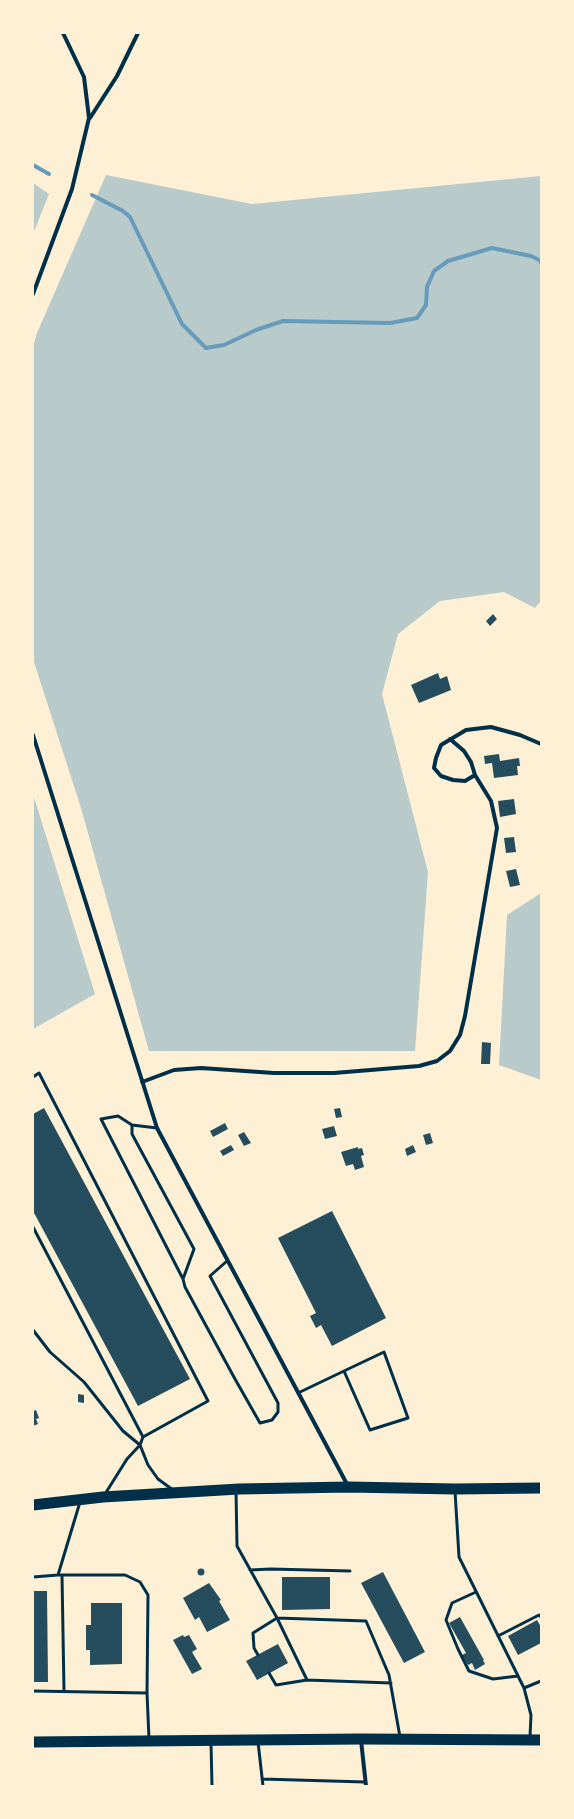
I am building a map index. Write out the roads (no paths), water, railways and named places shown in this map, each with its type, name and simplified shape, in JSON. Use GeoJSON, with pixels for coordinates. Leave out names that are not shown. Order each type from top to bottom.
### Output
{"type":"FeatureCollection","features":[{"type":"Feature","properties":{"kind":"highway"},"geometry":{"type":"LineString","coordinates":[[33,1505],[103,1497],[236,1489],[348,1487],[455,1489],[541,1488]]}},
{"type":"Feature","properties":{"kind":"highway"},"geometry":{"type":"LineString","coordinates":[[33,1742],[361,1739],[536,1740]]}},
{"type":"Feature","properties":{"kind":"street"},"geometry":{"type":"LineString","coordinates":[[63,33],[84,77],[90,118]]}},
{"type":"Feature","properties":{"kind":"street"},"geometry":{"type":"LineString","coordinates":[[33,294],[72,189],[90,118],[117,76],[138,33]]}},
{"type":"Feature","properties":{"kind":"street"},"geometry":{"type":"LineString","coordinates":[[475,775],[465,781],[453,780],[441,776],[434,768],[441,745],[466,730],[491,728],[520,734],[541,744]]}},
{"type":"Feature","properties":{"kind":"street"},"geometry":{"type":"LineString","coordinates":[[33,735],[157,1128],[348,1487]]}},
{"type":"Feature","properties":{"kind":"street"},"geometry":{"type":"LineString","coordinates":[[142,1082],[174,1070],[201,1068],[274,1072],[334,1073],[419,1066],[437,1061],[450,1051],[460,1035],[465,1016],[498,828],[491,801],[475,775],[471,762],[464,751],[450,739]]}},
{"type":"Feature","properties":{"kind":"street"},"geometry":{"type":"LineString","coordinates":[[361,1739],[366,1784]]}},
{"type":"Feature","properties":{"kind":"lane"},"geometry":{"type":"LineString","coordinates":[[33,1077],[39,1073],[208,1402],[143,1437],[140,1445],[127,1459],[103,1497]]}},
{"type":"Feature","properties":{"kind":"lane"},"geometry":{"type":"LineString","coordinates":[[157,1128],[132,1125],[118,1116],[101,1119],[183,1279],[185,1287],[260,1423],[272,1420],[278,1412],[278,1403],[210,1276],[227,1262]]}},
{"type":"Feature","properties":{"kind":"lane"},"geometry":{"type":"LineString","coordinates":[[132,1125],[132,1134],[194,1250],[183,1279]]}},
{"type":"Feature","properties":{"kind":"lane"},"geometry":{"type":"LineString","coordinates":[[33,1227],[143,1437]]}},
{"type":"Feature","properties":{"kind":"lane"},"geometry":{"type":"LineString","coordinates":[[33,1330],[50,1352],[84,1382],[123,1431],[140,1445],[148,1465],[158,1479],[176,1492]]}},
{"type":"Feature","properties":{"kind":"lane"},"geometry":{"type":"LineString","coordinates":[[298,1393],[344,1371],[384,1352],[408,1418],[370,1430],[344,1371]]}},
{"type":"Feature","properties":{"kind":"lane"},"geometry":{"type":"LineString","coordinates":[[236,1489],[237,1546],[277,1618],[307,1680]]}},
{"type":"Feature","properties":{"kind":"lane"},"geometry":{"type":"LineString","coordinates":[[455,1489],[459,1557],[524,1688],[536,1740]]}},
{"type":"Feature","properties":{"kind":"lane"},"geometry":{"type":"LineString","coordinates":[[64,1691],[60,1575],[81,1499]]}},
{"type":"Feature","properties":{"kind":"lane"},"geometry":{"type":"LineString","coordinates":[[250,1570],[271,1569],[350,1571]]}},
{"type":"Feature","properties":{"kind":"lane"},"geometry":{"type":"LineString","coordinates":[[33,1578],[37,1576],[60,1575],[125,1575],[140,1582],[148,1595],[147,1693],[150,1742]]}},
{"type":"Feature","properties":{"kind":"lane"},"geometry":{"type":"LineString","coordinates":[[476,1592],[452,1603],[446,1620],[458,1649],[469,1671],[493,1679],[518,1676]]}},
{"type":"Feature","properties":{"kind":"lane"},"geometry":{"type":"LineString","coordinates":[[498,1636],[539,1615],[541,1617]]}},
{"type":"Feature","properties":{"kind":"lane"},"geometry":{"type":"LineString","coordinates":[[258,1655],[254,1648],[253,1633],[277,1618],[366,1621],[389,1675],[400,1739]]}},
{"type":"Feature","properties":{"kind":"lane"},"geometry":{"type":"LineString","coordinates":[[269,1673],[276,1685],[307,1680],[391,1683]]}},
{"type":"Feature","properties":{"kind":"lane"},"geometry":{"type":"LineString","coordinates":[[524,1688],[541,1681]]}},
{"type":"Feature","properties":{"kind":"lane"},"geometry":{"type":"LineString","coordinates":[[33,1691],[147,1693]]}},
{"type":"Feature","properties":{"kind":"lane"},"geometry":{"type":"LineString","coordinates":[[211,1741],[212,1786]]}},
{"type":"Feature","properties":{"kind":"lane"},"geometry":{"type":"LineString","coordinates":[[257,1741],[263,1786]]}},
{"type":"Feature","properties":{"kind":"lane"},"geometry":{"type":"LineString","coordinates":[[262,1779],[366,1784]]}},
{"type":"Feature","properties":{"kind":"waterway"},"geometry":{"type":"LineString","coordinates":[[33,165],[49,174]]}},
{"type":"Feature","properties":{"kind":"waterway"},"geometry":{"type":"LineString","coordinates":[[92,195],[123,211],[130,217],[182,324],[206,348],[224,345],[256,330],[283,321],[390,323],[417,318],[426,305],[427,287],[434,271],[448,261],[492,248],[531,256],[541,261],[541,263]]}}]}
